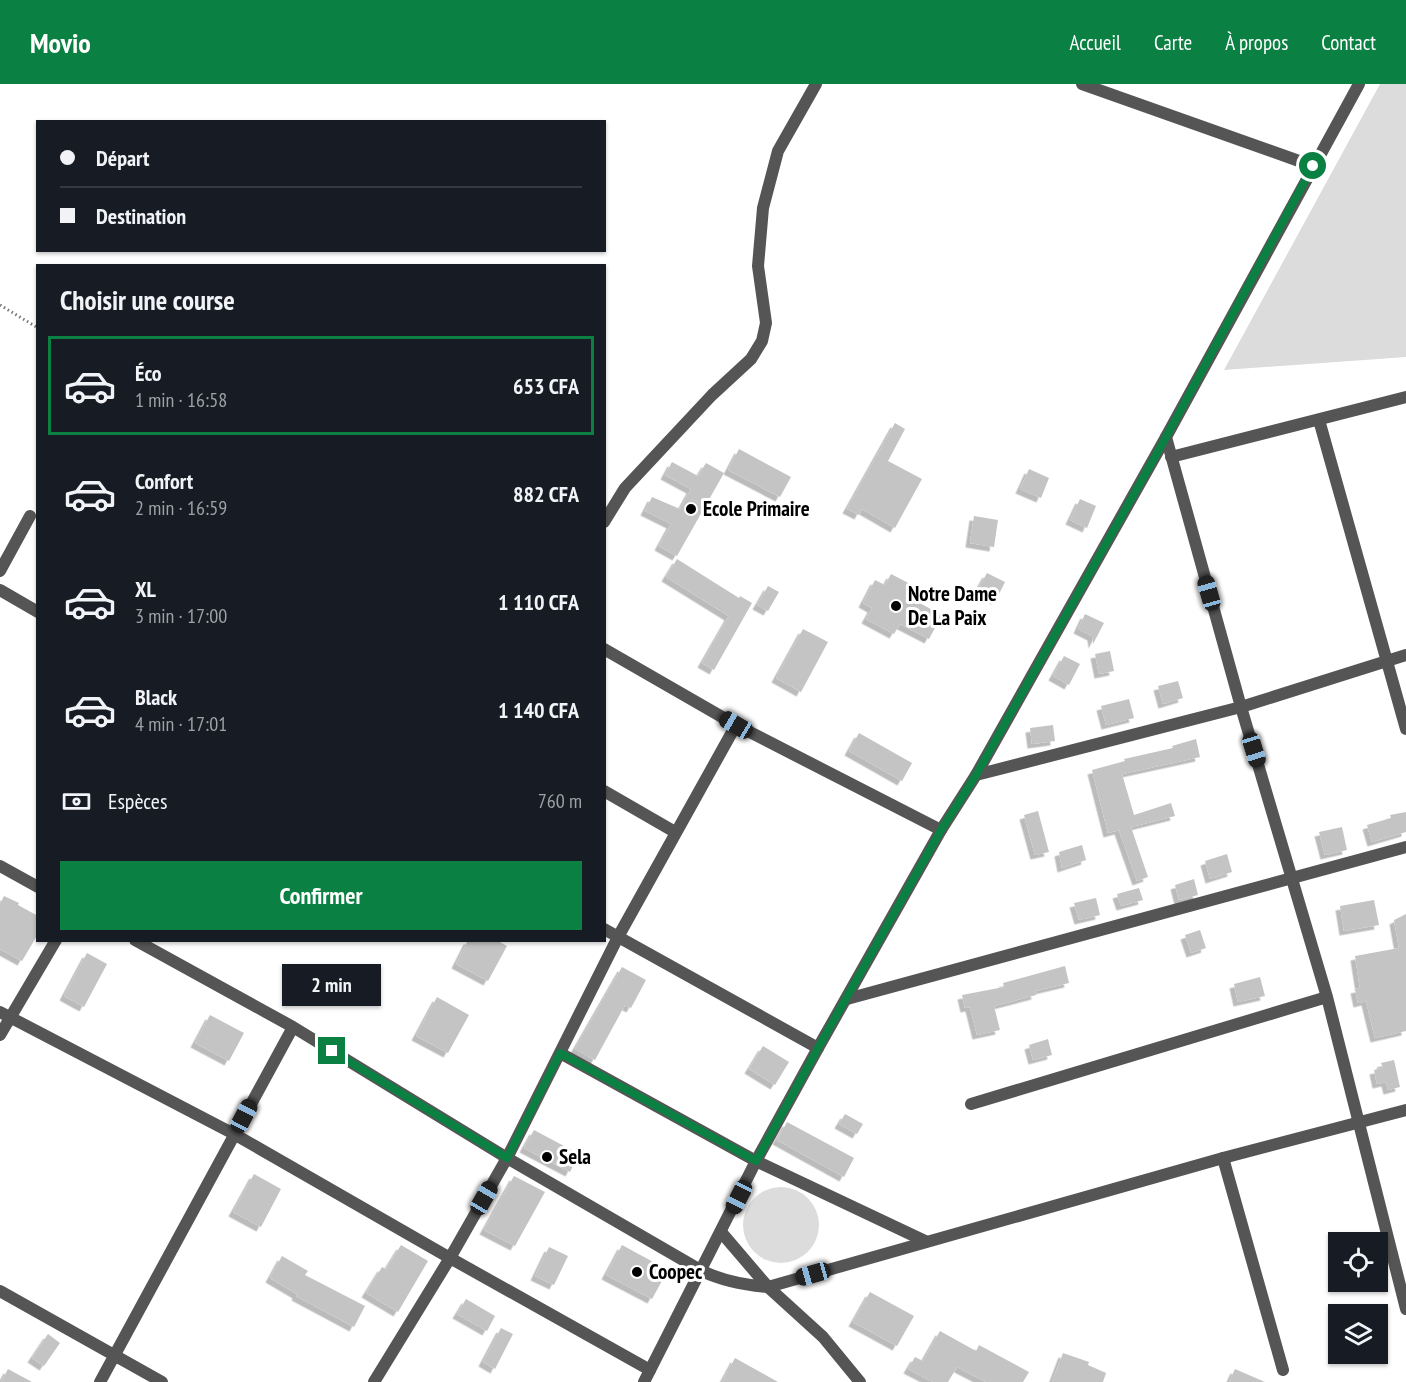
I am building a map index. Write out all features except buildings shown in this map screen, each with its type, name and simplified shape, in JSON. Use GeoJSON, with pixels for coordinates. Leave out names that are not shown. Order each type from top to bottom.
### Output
{"type":"FeatureCollection","features":[{"type":"Feature","properties":{"kind":"street"},"geometry":{"type":"LineString","coordinates":[[606,519],[626,488],[712,395],[751,359],[762,341],[766,323],[758,266],[764,208],[778,151],[816,84]]}},
{"type":"Feature","properties":{"kind":"street"},"geometry":{"type":"LineString","coordinates":[[1082,84],[1313,166]]}},
{"type":"Feature","properties":{"kind":"street"},"geometry":{"type":"LineString","coordinates":[[644,1382],[756,1161],[818,1048],[941,830],[976,775],[1166,437],[1359,84]]}},
{"type":"Feature","properties":{"kind":"street"},"geometry":{"type":"LineString","coordinates":[[1171,457],[1406,397]]}},
{"type":"Feature","properties":{"kind":"street"},"geometry":{"type":"LineString","coordinates":[[1319,420],[1406,729]]}},
{"type":"Feature","properties":{"kind":"street"},"geometry":{"type":"LineString","coordinates":[[1166,437],[1241,707],[1327,997],[1406,1309]]}},
{"type":"Feature","properties":{"kind":"street"},"geometry":{"type":"LineString","coordinates":[[0,571],[30,516]]}},
{"type":"Feature","properties":{"kind":"street"},"geometry":{"type":"LineString","coordinates":[[0,590],[36,611]]}},
{"type":"Feature","properties":{"kind":"street"},"geometry":{"type":"LineString","coordinates":[[606,650],[736,725],[941,830]]}},
{"type":"Feature","properties":{"kind":"street"},"geometry":{"type":"LineString","coordinates":[[976,775],[1241,707],[1406,655]]}},
{"type":"Feature","properties":{"kind":"street"},"geometry":{"type":"LineString","coordinates":[[374,1382],[450,1258],[507,1158],[618,937],[736,725]]}},
{"type":"Feature","properties":{"kind":"street"},"geometry":{"type":"LineString","coordinates":[[606,792],[675,832]]}},
{"type":"Feature","properties":{"kind":"street"},"geometry":{"type":"LineString","coordinates":[[846,999],[1406,847]]}},
{"type":"Feature","properties":{"kind":"street"},"geometry":{"type":"LineString","coordinates":[[0,866],[36,886]]}},
{"type":"Feature","properties":{"kind":"street"},"geometry":{"type":"LineString","coordinates":[[606,930],[818,1048]]}},
{"type":"Feature","properties":{"kind":"street"},"geometry":{"type":"LineString","coordinates":[[0,1035],[5,1015],[55,942]]}},
{"type":"Feature","properties":{"kind":"street"},"geometry":{"type":"LineString","coordinates":[[139,942],[293,1027],[507,1158],[702,1271],[719,1279],[747,1285],[768,1287],[1223,1158],[1406,1110]]}},
{"type":"Feature","properties":{"kind":"street"},"geometry":{"type":"LineString","coordinates":[[971,1104],[1327,997]]}},
{"type":"Feature","properties":{"kind":"street"},"geometry":{"type":"LineString","coordinates":[[5,1015],[234,1134],[650,1370]]}},
{"type":"Feature","properties":{"kind":"street"},"geometry":{"type":"LineString","coordinates":[[100,1382],[293,1027]]}},
{"type":"Feature","properties":{"kind":"street"},"geometry":{"type":"LineString","coordinates":[[560,1053],[756,1161],[925,1242]]}},
{"type":"Feature","properties":{"kind":"street"},"geometry":{"type":"LineString","coordinates":[[1223,1158],[1282,1370]]}},
{"type":"Feature","properties":{"kind":"street"},"geometry":{"type":"LineString","coordinates":[[721,1232],[768,1287],[823,1337],[860,1382]]}},
{"type":"Feature","properties":{"kind":"street"},"geometry":{"type":"LineString","coordinates":[[0,1291],[162,1382]]}},
{"type":"Feature","properties":{"kind":"path"},"geometry":{"type":"LineString","coordinates":[[0,305],[36,327]]}},
{"type":"Feature","properties":{"kind":"shaded area"},"geometry":{"type":"Polygon","coordinates":[[[1380,84],[1406,84],[1406,357],[1224,370],[1380,84]]]}},
{"type":"Feature","properties":{"kind":"shaded area"},"geometry":{"type":"Polygon","coordinates":[[[781,1187],[796,1190],[808,1198],[816,1210],[819,1225],[816,1240],[808,1252],[796,1260],[781,1263],[766,1260],[754,1252],[746,1240],[743,1225],[746,1210],[754,1198],[766,1190],[781,1187]]]}},
{"type":"Feature","properties":{"kind":"place","name":"Ecole Primaire"},"geometry":{"type":"Point","coordinates":[691,509]}},
{"type":"Feature","properties":{"kind":"place","name":"Notre Dame De La Paix"},"geometry":{"type":"Point","coordinates":[896,606]}},
{"type":"Feature","properties":{"kind":"place","name":"Sela"},"geometry":{"type":"Point","coordinates":[547,1157]}},
{"type":"Feature","properties":{"kind":"place","name":"Coopec"},"geometry":{"type":"Point","coordinates":[637,1272]}},
{"type":"Feature","properties":{"kind":"route"},"geometry":{"type":"LineString","coordinates":[[332,1051],[507,1158],[560,1053],[756,1161],[941,830],[976,775],[1166,437],[1313,166]]}}]}
